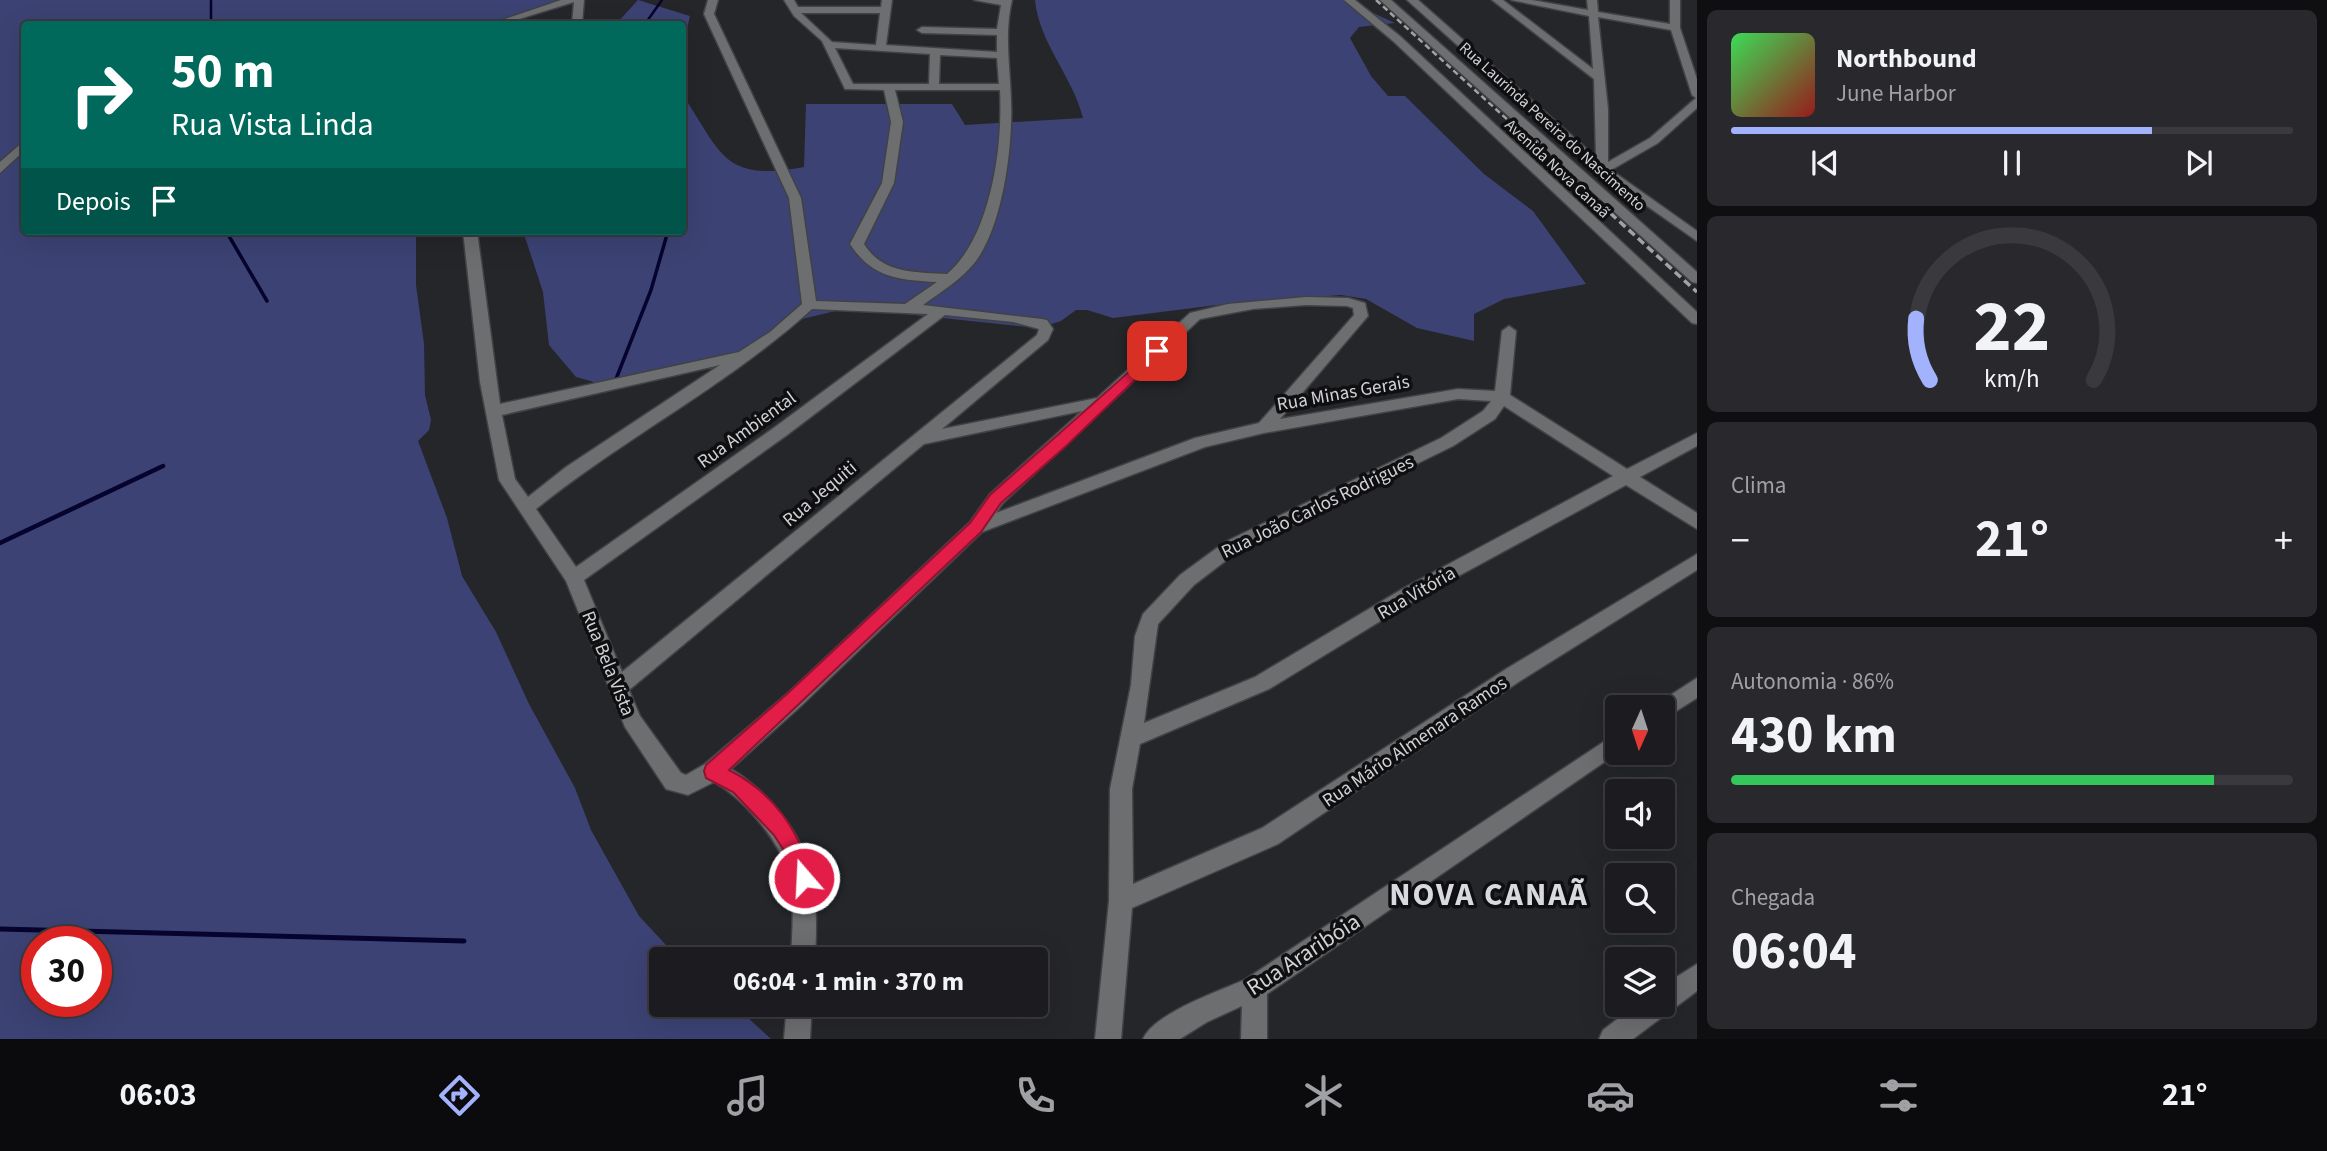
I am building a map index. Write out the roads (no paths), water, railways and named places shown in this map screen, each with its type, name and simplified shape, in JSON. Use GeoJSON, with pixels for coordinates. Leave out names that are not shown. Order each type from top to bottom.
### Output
{"type":"FeatureCollection","features":[{"type":"Feature","properties":{"kind":"street"},"geometry":{"type":"LineString","coordinates":[[504,21],[571,0]]}},
{"type":"Feature","properties":{"kind":"street"},"geometry":{"type":"LineString","coordinates":[[577,21],[579,0]]}},
{"type":"Feature","properties":{"kind":"street"},"geometry":{"type":"LineString","coordinates":[[713,0],[709,14],[795,198],[809,305]]}},
{"type":"Feature","properties":{"kind":"street"},"geometry":{"type":"LineString","coordinates":[[908,309],[971,257],[985,234],[1002,149],[1005,87],[1000,32],[1007,1],[979,0]]}},
{"type":"Feature","properties":{"kind":"street","name":"Avenida Nova Canaã"},"geometry":{"type":"LineString","coordinates":[[1349,0],[1396,39],[1697,320]]}},
{"type":"Feature","properties":{"kind":"street","name":"Rua Laurinda Pereira do Nascimento"},"geometry":{"type":"LineString","coordinates":[[1385,0],[1695,275]]}},
{"type":"Feature","properties":{"kind":"street"},"geometry":{"type":"LineString","coordinates":[[1412,0],[1602,169],[1696,234]]}},
{"type":"Feature","properties":{"kind":"street"},"geometry":{"type":"LineString","coordinates":[[1592,0],[1602,109],[1602,169]]}},
{"type":"Feature","properties":{"kind":"street"},"geometry":{"type":"LineString","coordinates":[[1675,0],[1675,28],[1697,95]]}},
{"type":"Feature","properties":{"kind":"street"},"geometry":{"type":"LineString","coordinates":[[1508,1],[1597,77]]}},
{"type":"Feature","properties":{"kind":"street"},"geometry":{"type":"LineString","coordinates":[[1508,1],[1592,12],[1675,28]]}},
{"type":"Feature","properties":{"kind":"street"},"geometry":{"type":"LineString","coordinates":[[792,5],[886,5],[880,49]]}},
{"type":"Feature","properties":{"kind":"street"},"geometry":{"type":"LineString","coordinates":[[792,5],[828,45],[846,86],[853,89],[1005,87]]}},
{"type":"Feature","properties":{"kind":"street"},"geometry":{"type":"LineString","coordinates":[[922,30],[1000,32]]}},
{"type":"Feature","properties":{"kind":"street"},"geometry":{"type":"LineString","coordinates":[[828,45],[1001,55]]}},
{"type":"Feature","properties":{"kind":"street"},"geometry":{"type":"LineString","coordinates":[[934,88],[935,52]]}},
{"type":"Feature","properties":{"kind":"street"},"geometry":{"type":"LineString","coordinates":[[889,88],[897,122],[888,183],[857,244],[875,265],[886,272],[947,278]]}},
{"type":"Feature","properties":{"kind":"street"},"geometry":{"type":"LineString","coordinates":[[1578,173],[1602,169],[1632,155],[1684,117],[1697,101]]}},
{"type":"Feature","properties":{"kind":"street"},"geometry":{"type":"LineString","coordinates":[[0,169],[21,148]]}},
{"type":"Feature","properties":{"kind":"street","name":"Rua Bela Vista"},"geometry":{"type":"LineString","coordinates":[[470,235],[488,382],[507,480],[574,578],[592,616],[617,688],[632,721],[674,782],[688,785],[713,771],[794,700],[975,527]]}},
{"type":"Feature","properties":{"kind":"street"},"geometry":{"type":"LineString","coordinates":[[975,527],[996,499],[1060,444],[1101,402],[1195,316],[1228,307],[1338,300],[1355,303],[1362,310],[1362,316],[1264,426]]}},
{"type":"Feature","properties":{"kind":"street"},"geometry":{"type":"LineString","coordinates":[[527,507],[572,471],[750,353],[809,305],[940,312]]}},
{"type":"Feature","properties":{"kind":"street","name":"Rua Jequiti"},"geometry":{"type":"LineString","coordinates":[[617,688],[1043,337],[1046,329],[1035,322],[940,312]]}},
{"type":"Feature","properties":{"kind":"street","name":"Rua Ambiental"},"geometry":{"type":"LineString","coordinates":[[574,578],[781,431],[940,312]]}},
{"type":"Feature","properties":{"kind":"street"},"geometry":{"type":"LineString","coordinates":[[1502,397],[1509,331]]}},
{"type":"Feature","properties":{"kind":"street"},"geometry":{"type":"LineString","coordinates":[[494,411],[750,353]]}},
{"type":"Feature","properties":{"kind":"street","name":"Rua Minas Gerais"},"geometry":{"type":"LineString","coordinates":[[975,527],[1201,442],[1264,426],[1458,394],[1502,397],[1697,523]]}},
{"type":"Feature","properties":{"kind":"street","name":"Rua João Carlos Rodrigues"},"geometry":{"type":"LineString","coordinates":[[1108,1039],[1121,901],[1121,789],[1132,738],[1147,627],[1187,580],[1231,547],[1447,442],[1489,415],[1502,397]]}},
{"type":"Feature","properties":{"kind":"street"},"geometry":{"type":"LineString","coordinates":[[915,440],[1101,402]]}},
{"type":"Feature","properties":{"kind":"street","name":"Rua Vitória"},"geometry":{"type":"LineString","coordinates":[[1132,738],[1262,683],[1411,593],[1697,439]]}},
{"type":"Feature","properties":{"kind":"street","name":"Rua Mário Almenara Ramos"},"geometry":{"type":"LineString","coordinates":[[1121,901],[1269,836],[1513,675],[1697,561]]}},
{"type":"Feature","properties":{"kind":"street"},"geometry":{"type":"LineString","coordinates":[[1675,701],[1697,687]]}},
{"type":"Feature","properties":{"kind":"street","name":"Rua Araribóia"},"geometry":{"type":"LineString","coordinates":[[1156,1039],[1198,1013],[1255,988],[1605,749]]}},
{"type":"Feature","properties":{"kind":"street"},"geometry":{"type":"LineString","coordinates":[[713,771],[740,786],[782,828],[792,844],[804,878],[803,947]]}},
{"type":"Feature","properties":{"kind":"street"},"geometry":{"type":"LineString","coordinates":[[1675,992],[1697,976]]}},
{"type":"Feature","properties":{"kind":"street"},"geometry":{"type":"LineString","coordinates":[[1254,1039],[1255,988]]}},
{"type":"Feature","properties":{"kind":"street"},"geometry":{"type":"LineString","coordinates":[[797,1039],[799,1017]]}},
{"type":"Feature","properties":{"kind":"street"},"geometry":{"type":"LineString","coordinates":[[1612,1039],[1642,1017]]}},
{"type":"Feature","properties":{"kind":"waterway"},"geometry":{"type":"LineString","coordinates":[[211,0],[211,21]]}},
{"type":"Feature","properties":{"kind":"waterway"},"geometry":{"type":"LineString","coordinates":[[647,21],[662,0]]}},
{"type":"Feature","properties":{"kind":"waterway"},"geometry":{"type":"LineString","coordinates":[[228,235],[267,301]]}},
{"type":"Feature","properties":{"kind":"waterway"},"geometry":{"type":"LineString","coordinates":[[616,379],[651,290],[667,235]]}},
{"type":"Feature","properties":{"kind":"waterway"},"geometry":{"type":"LineString","coordinates":[[0,543],[163,466]]}},
{"type":"Feature","properties":{"kind":"waterway"},"geometry":{"type":"LineString","coordinates":[[0,929],[464,941]]}},
{"type":"Feature","properties":{"kind":"railway"},"geometry":{"type":"LineString","coordinates":[[1376,0],[1566,173]]}},
{"type":"Feature","properties":{"kind":"railway"},"geometry":{"type":"LineString","coordinates":[[1564,171],[1697,292]]}},
{"type":"Feature","properties":{"kind":"district","name":"NOVA CANAÃ"},"geometry":{"type":"Point","coordinates":[1489,894]}}]}
